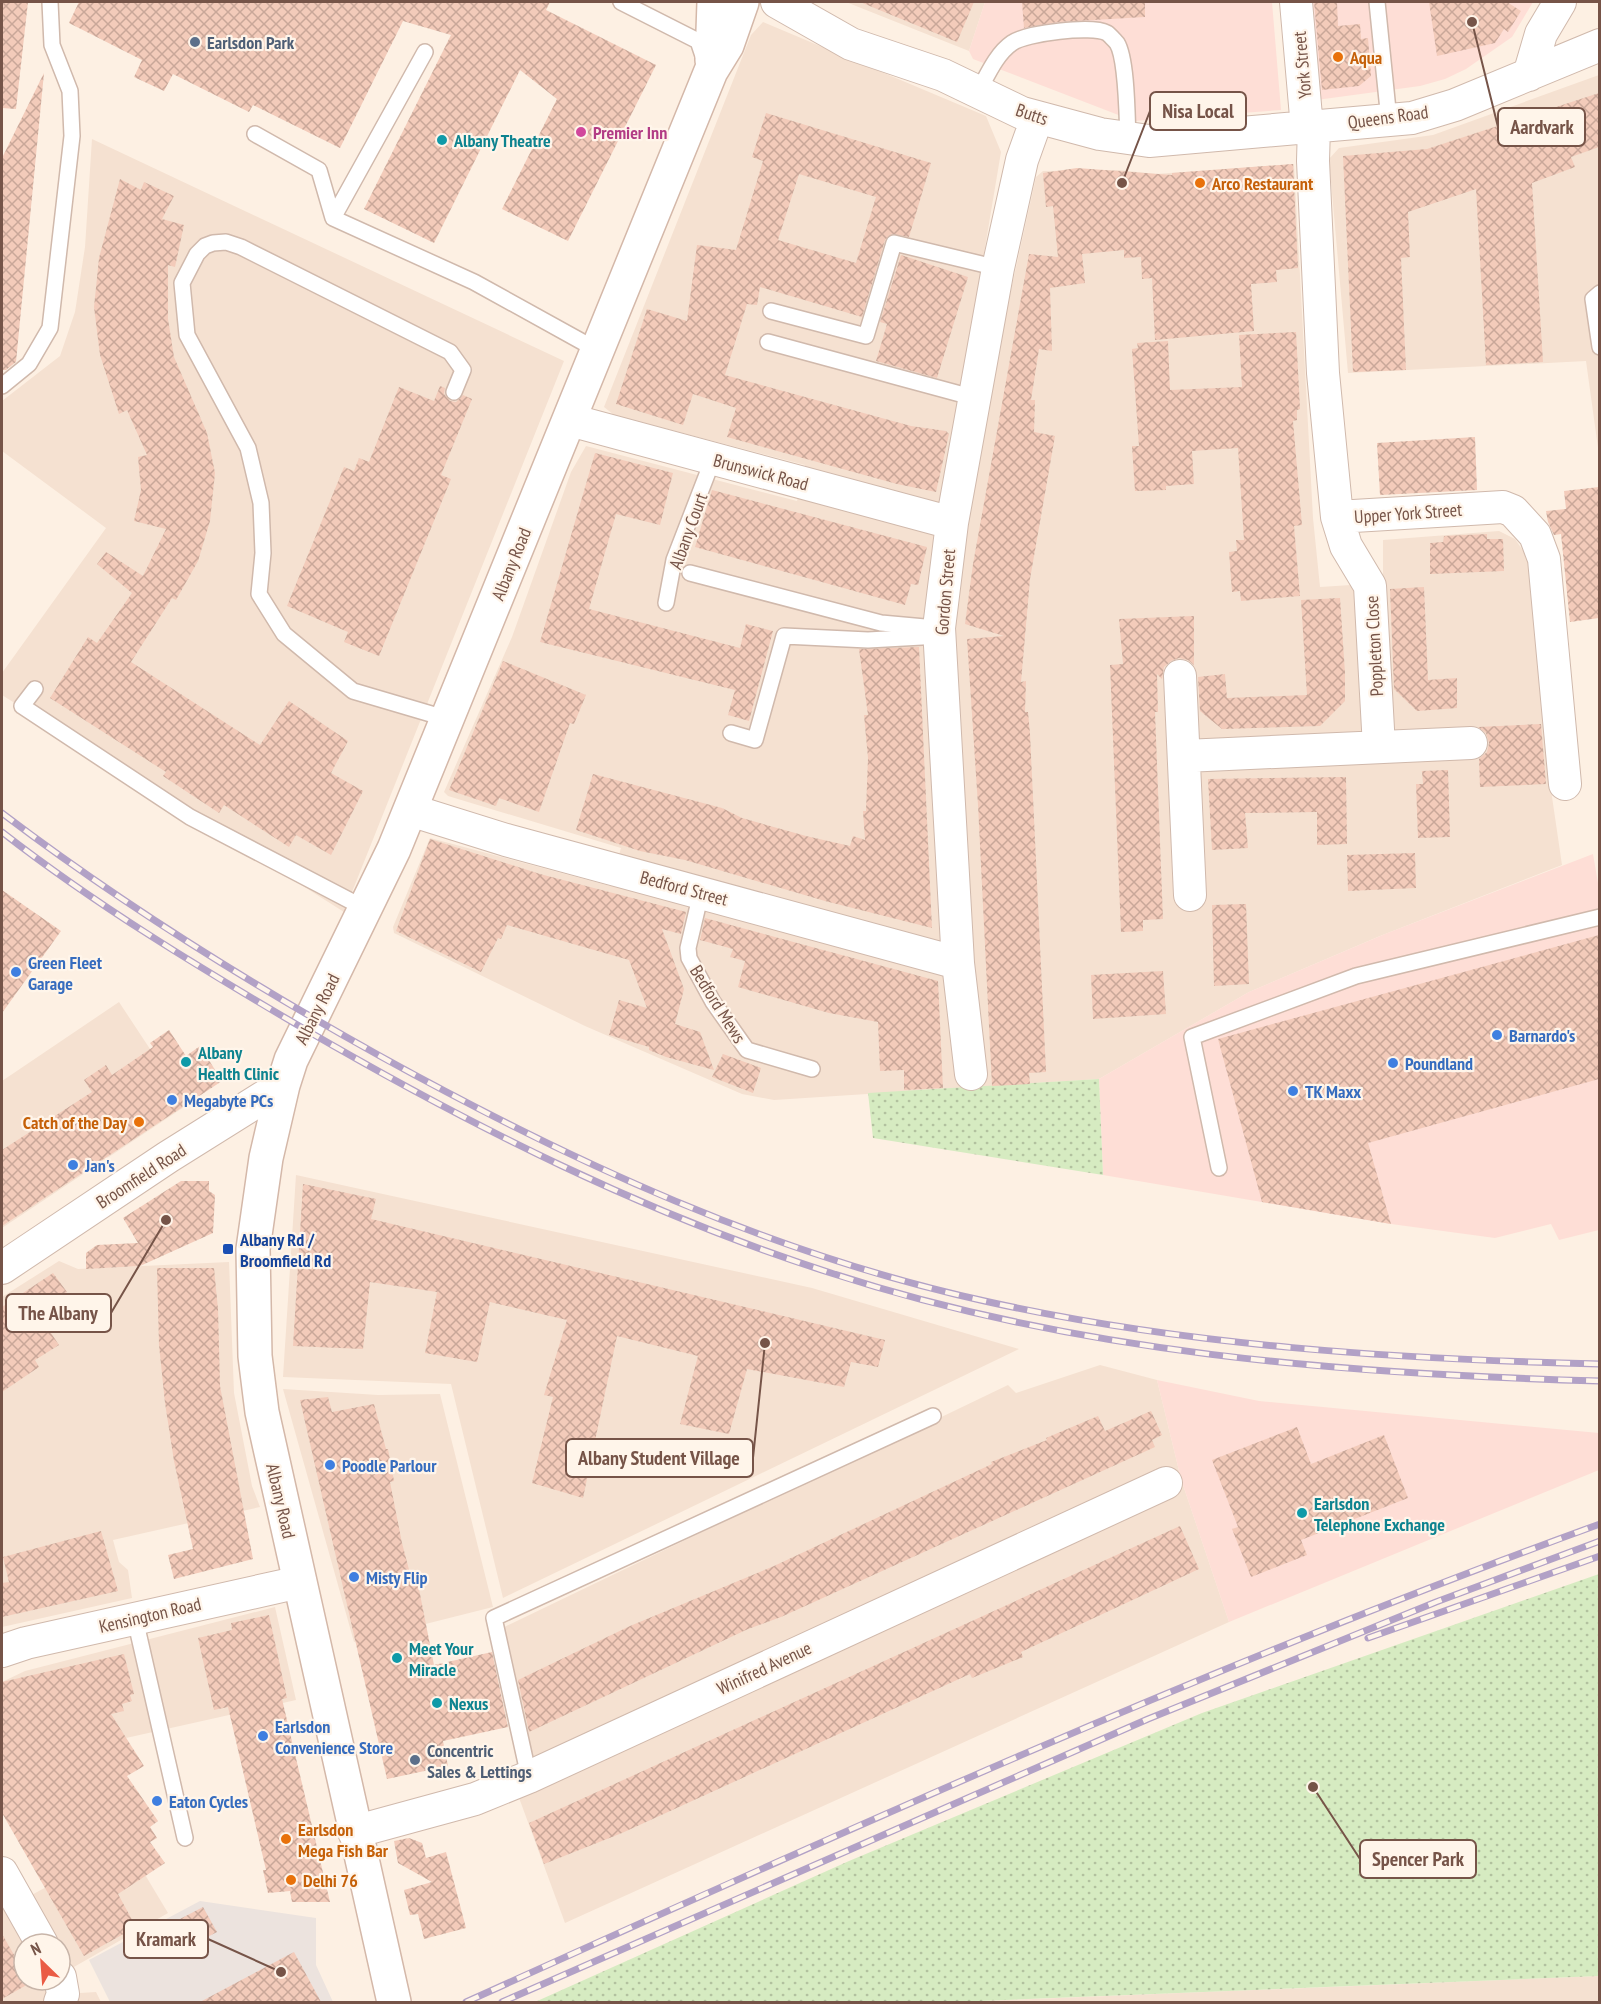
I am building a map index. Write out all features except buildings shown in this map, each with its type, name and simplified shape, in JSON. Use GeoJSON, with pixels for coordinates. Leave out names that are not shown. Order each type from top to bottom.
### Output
{"type":"FeatureCollection","features":[{"type":"Feature","properties":{"kind":"street","name":"Albany Road"},"geometry":{"type":"LineString","coordinates":[[710,73],[714,2]]}},
{"type":"Feature","properties":{"kind":"street","name":"Albany Road"},"geometry":{"type":"LineString","coordinates":[[394,2002],[354,1832],[262,1412],[255,1356],[253,1299],[259,1200],[283,1085],[291,1060],[366,909],[410,810],[710,73],[728,45],[742,2]]}},
{"type":"Feature","properties":{"kind":"street","name":"Butts"},"geometry":{"type":"LineString","coordinates":[[777,2],[851,44],[943,75],[1038,118],[1128,140],[1149,141],[1311,127]]}},
{"type":"Feature","properties":{"kind":"street","name":"York Street"},"geometry":{"type":"LineString","coordinates":[[1296,2],[1311,127]]}},
{"type":"Feature","properties":{"kind":"street"},"geometry":{"type":"LineString","coordinates":[[1529,75],[1541,34],[1560,2]]}},
{"type":"Feature","properties":{"kind":"street","name":"Queens Road"},"geometry":{"type":"LineString","coordinates":[[1311,127],[1412,118],[1455,105],[1599,45]]}},
{"type":"Feature","properties":{"kind":"street","name":"Gordon Street"},"geometry":{"type":"LineString","coordinates":[[971,1074],[958,963],[939,632],[952,523],[998,268],[1022,160],[1038,118]]}},
{"type":"Feature","properties":{"kind":"street","name":"Upper York Street"},"geometry":{"type":"LineString","coordinates":[[1311,127],[1323,373],[1337,517],[1503,507],[1526,523],[1535,535],[1544,559],[1565,784]]}},
{"type":"Feature","properties":{"kind":"street","name":"Brunswick Road"},"geometry":{"type":"LineString","coordinates":[[570,420],[952,523]]}},
{"type":"Feature","properties":{"kind":"street","name":"Poppleton Close"},"geometry":{"type":"LineString","coordinates":[[1337,517],[1346,546],[1370,586],[1379,747]]}},
{"type":"Feature","properties":{"kind":"street"},"geometry":{"type":"LineString","coordinates":[[1180,676],[1190,895]]}},
{"type":"Feature","properties":{"kind":"street"},"geometry":{"type":"LineString","coordinates":[[1185,756],[1471,743]]}},
{"type":"Feature","properties":{"kind":"street","name":"Bedford Street"},"geometry":{"type":"LineString","coordinates":[[410,810],[506,840],[958,963]]}},
{"type":"Feature","properties":{"kind":"street","name":"Broomfield Road"},"geometry":{"type":"LineString","coordinates":[[2,1268],[168,1157],[283,1085]]}},
{"type":"Feature","properties":{"kind":"street","name":"Winifred Avenue"},"geometry":{"type":"LineString","coordinates":[[354,1832],[475,1799],[529,1777],[1166,1483]]}},
{"type":"Feature","properties":{"kind":"street","name":"Kensington Road"},"geometry":{"type":"LineString","coordinates":[[2,1651],[300,1582]]}},
{"type":"Feature","properties":{"kind":"street"},"geometry":{"type":"LineString","coordinates":[[2,1873],[35,1932]]}},
{"type":"Feature","properties":{"kind":"lane"},"geometry":{"type":"LineString","coordinates":[[2,386],[29,364],[50,328],[72,136],[70,91],[52,45],[50,2]]}},
{"type":"Feature","properties":{"kind":"lane"},"geometry":{"type":"LineString","coordinates":[[621,2],[698,41],[710,73]]}},
{"type":"Feature","properties":{"kind":"lane"},"geometry":{"type":"LineString","coordinates":[[1377,2],[1389,120]]}},
{"type":"Feature","properties":{"kind":"lane"},"geometry":{"type":"LineString","coordinates":[[978,92],[996,61],[1013,42],[1039,34],[1084,30],[1107,33],[1118,45],[1123,71],[1128,140]]}},
{"type":"Feature","properties":{"kind":"lane"},"geometry":{"type":"LineString","coordinates":[[333,218],[425,52]]}},
{"type":"Feature","properties":{"kind":"lane"},"geometry":{"type":"LineString","coordinates":[[255,134],[319,170],[333,218],[474,282],[597,350]]}},
{"type":"Feature","properties":{"kind":"lane"},"geometry":{"type":"LineString","coordinates":[[448,719],[353,691],[284,634],[259,594],[263,553],[261,503],[248,448],[188,335],[182,283],[197,254],[205,246],[226,242],[241,246],[450,352],[463,370],[454,392]]}},
{"type":"Feature","properties":{"kind":"lane"},"geometry":{"type":"LineString","coordinates":[[771,311],[866,336],[894,243],[998,268]]}},
{"type":"Feature","properties":{"kind":"lane"},"geometry":{"type":"LineString","coordinates":[[1599,293],[1593,299],[1599,347]]}},
{"type":"Feature","properties":{"kind":"lane"},"geometry":{"type":"LineString","coordinates":[[768,342],[975,398]]}},
{"type":"Feature","properties":{"kind":"lane","name":"Albany Court"},"geometry":{"type":"LineString","coordinates":[[666,603],[674,561],[713,459]]}},
{"type":"Feature","properties":{"kind":"lane"},"geometry":{"type":"LineString","coordinates":[[690,573],[881,623],[939,632]]}},
{"type":"Feature","properties":{"kind":"lane"},"geometry":{"type":"LineString","coordinates":[[731,734],[755,740],[784,636],[868,640],[939,632]]}},
{"type":"Feature","properties":{"kind":"lane"},"geometry":{"type":"LineString","coordinates":[[35,689],[22,706],[116,770],[201,822],[366,909]]}},
{"type":"Feature","properties":{"kind":"lane","name":"Bedford Mews"},"geometry":{"type":"LineString","coordinates":[[701,893],[687,948],[689,958],[713,1002],[747,1050],[812,1069]]}},
{"type":"Feature","properties":{"kind":"lane"},"geometry":{"type":"LineString","coordinates":[[1219,1168],[1192,1037],[1356,976],[1599,917]]}},
{"type":"Feature","properties":{"kind":"lane"},"geometry":{"type":"LineString","coordinates":[[529,1777],[494,1618],[933,1416]]}},
{"type":"Feature","properties":{"kind":"lane"},"geometry":{"type":"LineString","coordinates":[[135,1619],[185,1838]]}},
{"type":"Feature","properties":{"kind":"shaded area"},"geometry":{"type":"Polygon","coordinates":[[[846,2],[985,2],[969,51],[846,2]]]}},
{"type":"Feature","properties":{"kind":"shaded area"},"geometry":{"type":"Polygon","coordinates":[[[985,2],[1272,2],[1281,110],[1134,121],[973,59],[969,51],[985,2]]]}},
{"type":"Feature","properties":{"kind":"shaded area"},"geometry":{"type":"Polygon","coordinates":[[[1302,2],[1533,2],[1512,37],[1466,69],[1445,79],[1420,86],[1309,101],[1302,2]]]}},
{"type":"Feature","properties":{"kind":"shaded area"},"geometry":{"type":"Polygon","coordinates":[[[763,22],[986,116],[1001,152],[948,468],[972,466],[1036,177],[1043,171],[1119,170],[1156,174],[1294,164],[1313,518],[1320,587],[1383,583],[1383,540],[1499,531],[1515,539],[1528,558],[1551,790],[1562,865],[1380,936],[1249,992],[1099,1079],[774,1100],[742,1094],[585,1026],[394,933],[393,927],[430,838],[610,886],[621,848],[448,796],[444,792],[512,637],[571,472],[586,446],[797,501],[805,465],[614,415],[604,407],[751,35],[763,22]]]}},
{"type":"Feature","properties":{"kind":"shaded area"},"geometry":{"type":"Polygon","coordinates":[[[1599,75],[1599,455],[1586,361],[1348,373],[1329,159],[1339,148],[1433,135],[1599,75]]]}},
{"type":"Feature","properties":{"kind":"shaded area"},"geometry":{"type":"Polygon","coordinates":[[[92,139],[564,361],[344,912],[2,695],[2,673],[106,528],[2,451],[2,401],[60,356],[75,312],[85,247],[92,139]]]}},
{"type":"Feature","properties":{"kind":"shaded area"},"geometry":{"type":"Polygon","coordinates":[[[1593,854],[1600,895],[1599,1230],[1559,1240],[1551,1224],[1495,1238],[1391,1224],[1103,1175],[1099,1079],[1249,992],[1385,934],[1593,854]]]}},
{"type":"Feature","properties":{"kind":"shaded area"},"geometry":{"type":"Polygon","coordinates":[[[119,1002],[187,1105],[2,1228],[2,1081],[119,1002]]]}},
{"type":"Feature","properties":{"kind":"shaded area"},"geometry":{"type":"Polygon","coordinates":[[[296,1175],[812,1288],[1019,1349],[503,1598],[451,1384],[283,1377],[296,1175]]]}},
{"type":"Feature","properties":{"kind":"shaded area"},"geometry":{"type":"Polygon","coordinates":[[[59,1261],[78,1269],[229,1262],[234,1393],[252,1486],[260,1507],[113,1540],[119,1562],[128,1570],[132,1598],[2,1627],[2,1297],[59,1261]]]}},
{"type":"Feature","properties":{"kind":"shaded area"},"geometry":{"type":"Polygon","coordinates":[[[1100,1365],[1157,1380],[1181,1479],[1229,1622],[565,1923],[518,1795],[528,1760],[498,1630],[1008,1385],[1016,1393],[1100,1365]]]}},
{"type":"Feature","properties":{"kind":"shaded area"},"geometry":{"type":"Polygon","coordinates":[[[1157,1380],[1259,1401],[1599,1433],[1599,1470],[1229,1622],[1181,1479],[1157,1380]]]}},
{"type":"Feature","properties":{"kind":"shaded area"},"geometry":{"type":"Polygon","coordinates":[[[283,1389],[378,1395],[440,1394],[493,1607],[354,1642],[283,1389]]]}},
{"type":"Feature","properties":{"kind":"shaded area"},"geometry":{"type":"Polygon","coordinates":[[[275,1607],[296,1700],[61,1755],[2,1790],[2,1682],[25,1671],[275,1607]]]}},
{"type":"Feature","properties":{"kind":"shaded area"},"geometry":{"type":"Polygon","coordinates":[[[126,1843],[168,1913],[72,1968],[72,1932],[12,1932],[12,1992],[63,1992],[64,1994],[96,1992],[101,2002],[2,2002],[2,1873],[19,1902],[126,1843]]]}},
{"type":"Feature","properties":{"kind":"shaded area"},"geometry":{"type":"Polygon","coordinates":[[[200,1901],[316,1918],[316,1965],[333,2002],[110,2002],[89,1960],[200,1901]]]}},
{"type":"Feature","properties":{"kind":"shaded area"},"geometry":{"type":"Polygon","coordinates":[[[1600,1976],[1599,2002],[955,2002],[1008,2000],[1600,1976]]]}},
{"type":"Feature","properties":{"kind":"green space"},"geometry":{"type":"Polygon","coordinates":[[[1099,1079],[1103,1175],[873,1138],[868,1093],[1099,1079]]]}},
{"type":"Feature","properties":{"kind":"green space"},"geometry":{"type":"Polygon","coordinates":[[[1599,1574],[1599,1976],[955,2002],[535,2002],[849,1861],[1202,1713],[1599,1574]]]}},
{"type":"Feature","properties":{"kind":"railway"},"geometry":{"type":"LineString","coordinates":[[2,813],[93,879],[234,971],[452,1095],[526,1133],[676,1201],[830,1259],[989,1302],[1140,1330],[1216,1340],[1369,1354],[1600,1364]]}},
{"type":"Feature","properties":{"kind":"railway"},"geometry":{"type":"LineString","coordinates":[[2,832],[75,886],[189,960],[432,1101],[628,1196],[762,1250],[924,1300],[1019,1323],[1114,1340],[1308,1365],[1503,1378],[1600,1381]]}},
{"type":"Feature","properties":{"kind":"railway"},"geometry":{"type":"LineString","coordinates":[[466,2002],[887,1813],[1170,1692],[1312,1634],[1600,1524]]}},
{"type":"Feature","properties":{"kind":"railway"},"geometry":{"type":"LineString","coordinates":[[502,2002],[1148,1719],[1436,1602],[1600,1541]]}},
{"type":"Feature","properties":{"kind":"railway"},"geometry":{"type":"LineString","coordinates":[[1368,1638],[1600,1556]]}},
{"type":"Feature","properties":{"kind":"place","name":"Aardvark"},"geometry":{"type":"Point","coordinates":[1472,22]}},
{"type":"Feature","properties":{"kind":"place","name":"Earlsdon Park"},"geometry":{"type":"Point","coordinates":[195,42]}},
{"type":"Feature","properties":{"kind":"place","name":"Aqua"},"geometry":{"type":"Point","coordinates":[1338,57]}},
{"type":"Feature","properties":{"kind":"place","name":"Premier Inn"},"geometry":{"type":"Point","coordinates":[581,132]}},
{"type":"Feature","properties":{"kind":"place","name":"Albany Theatre"},"geometry":{"type":"Point","coordinates":[442,140]}},
{"type":"Feature","properties":{"kind":"place","name":"Nisa Local"},"geometry":{"type":"Point","coordinates":[1122,183]}},
{"type":"Feature","properties":{"kind":"place","name":"Arco Restaurant"},"geometry":{"type":"Point","coordinates":[1200,183]}},
{"type":"Feature","properties":{"kind":"place","name":"Green Fleet Garage"},"geometry":{"type":"Point","coordinates":[16,972]}},
{"type":"Feature","properties":{"kind":"place","name":"Barnardo's"},"geometry":{"type":"Point","coordinates":[1497,1035]}},
{"type":"Feature","properties":{"kind":"place","name":"Albany Health Clinic"},"geometry":{"type":"Point","coordinates":[186,1062]}},
{"type":"Feature","properties":{"kind":"place","name":"Poundland"},"geometry":{"type":"Point","coordinates":[1393,1063]}},
{"type":"Feature","properties":{"kind":"place","name":"TK Maxx"},"geometry":{"type":"Point","coordinates":[1293,1091]}},
{"type":"Feature","properties":{"kind":"place","name":"Megabyte PCs"},"geometry":{"type":"Point","coordinates":[172,1100]}},
{"type":"Feature","properties":{"kind":"place","name":"Catch of the Day"},"geometry":{"type":"Point","coordinates":[139,1122]}},
{"type":"Feature","properties":{"kind":"place","name":"Jan's"},"geometry":{"type":"Point","coordinates":[73,1165]}},
{"type":"Feature","properties":{"kind":"place","name":"The Albany"},"geometry":{"type":"Point","coordinates":[166,1220]}},
{"type":"Feature","properties":{"kind":"place","name":"Albany Rd / Broomfield Rd"},"geometry":{"type":"Point","coordinates":[228,1249]}},
{"type":"Feature","properties":{"kind":"place","name":"Albany Student Village"},"geometry":{"type":"Point","coordinates":[765,1343]}},
{"type":"Feature","properties":{"kind":"place","name":"Poodle Parlour"},"geometry":{"type":"Point","coordinates":[330,1465]}},
{"type":"Feature","properties":{"kind":"place","name":"Earlsdon Telephone Exchange"},"geometry":{"type":"Point","coordinates":[1302,1513]}},
{"type":"Feature","properties":{"kind":"place","name":"Misty Flip"},"geometry":{"type":"Point","coordinates":[354,1577]}},
{"type":"Feature","properties":{"kind":"place","name":"Meet Your Miracle"},"geometry":{"type":"Point","coordinates":[397,1658]}},
{"type":"Feature","properties":{"kind":"place","name":"Nexus"},"geometry":{"type":"Point","coordinates":[437,1703]}},
{"type":"Feature","properties":{"kind":"place","name":"Earlsdon Convenience Store"},"geometry":{"type":"Point","coordinates":[263,1736]}},
{"type":"Feature","properties":{"kind":"place","name":"Concentric Sales & Lettings"},"geometry":{"type":"Point","coordinates":[415,1760]}},
{"type":"Feature","properties":{"kind":"place","name":"Spencer Park"},"geometry":{"type":"Point","coordinates":[1313,1787]}},
{"type":"Feature","properties":{"kind":"place","name":"Eaton Cycles"},"geometry":{"type":"Point","coordinates":[157,1801]}},
{"type":"Feature","properties":{"kind":"place","name":"Earlsdon Mega Fish Bar"},"geometry":{"type":"Point","coordinates":[286,1839]}},
{"type":"Feature","properties":{"kind":"place","name":"Delhi 76"},"geometry":{"type":"Point","coordinates":[291,1880]}},
{"type":"Feature","properties":{"kind":"place","name":"Kramark"},"geometry":{"type":"Point","coordinates":[281,1972]}}]}
